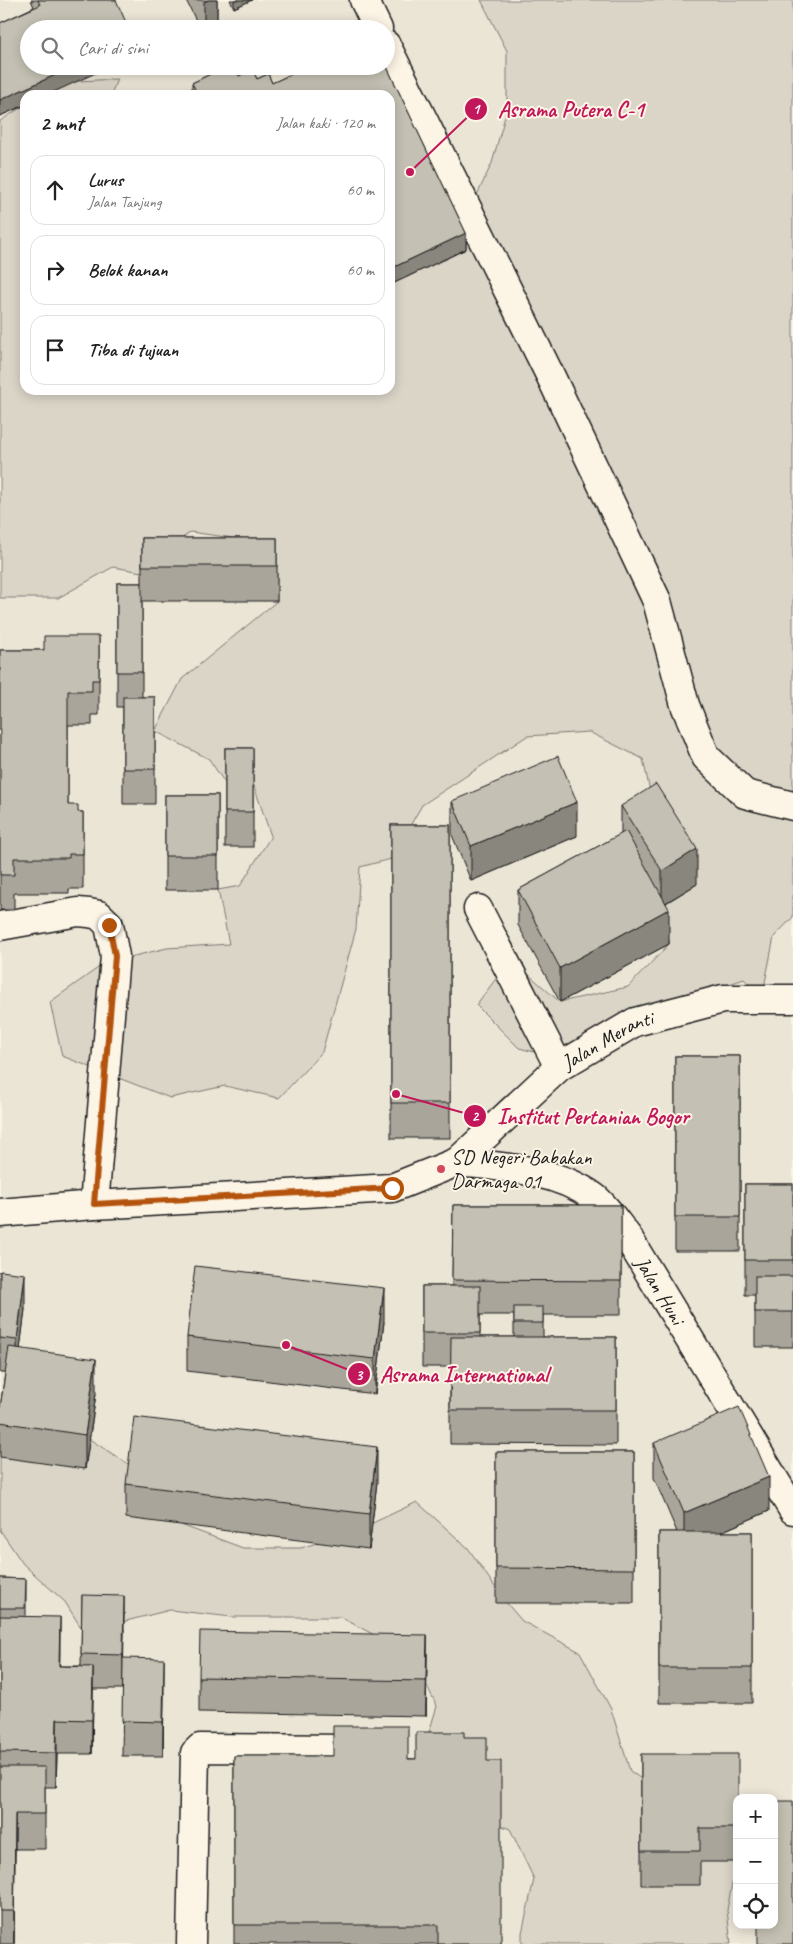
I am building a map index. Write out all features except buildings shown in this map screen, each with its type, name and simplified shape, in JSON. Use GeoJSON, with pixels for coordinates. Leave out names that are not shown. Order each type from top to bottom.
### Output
{"type":"FeatureCollection","features":[{"type":"Feature","properties":{"kind":"lane"},"geometry":{"type":"LineString","coordinates":[[364,0],[374,20]]}},
{"type":"Feature","properties":{"kind":"lane"},"geometry":{"type":"LineString","coordinates":[[395,63],[551,377],[657,601],[685,705],[706,758],[745,794],[793,806]]}},
{"type":"Feature","properties":{"kind":"lane"},"geometry":{"type":"LineString","coordinates":[[478,909],[559,1067]]}},
{"type":"Feature","properties":{"kind":"lane"},"geometry":{"type":"LineString","coordinates":[[0,926],[78,912],[99,915],[109,925],[115,956],[94,1204]]}},
{"type":"Feature","properties":{"kind":"lane","name":"Jalan Meranti"},"geometry":{"type":"LineString","coordinates":[[457,1162],[559,1067],[635,1022],[723,999],[793,999]]}},
{"type":"Feature","properties":{"kind":"lane"},"geometry":{"type":"LineString","coordinates":[[0,1213],[94,1204],[392,1188],[457,1162]]}},
{"type":"Feature","properties":{"kind":"lane","name":"Jalan Huni"},"geometry":{"type":"LineString","coordinates":[[457,1162],[521,1168],[568,1183],[595,1198],[627,1236],[793,1510]]}},
{"type":"Feature","properties":{"kind":"lane"},"geometry":{"type":"LineString","coordinates":[[190,1944],[196,1753],[200,1748],[351,1749]]}},
{"type":"Feature","properties":{"kind":"shaded area"},"geometry":{"type":"Polygon","coordinates":[[[0,0],[793,0],[793,1944],[0,1944],[0,0]]]}},
{"type":"Feature","properties":{"kind":"shaded area"},"geometry":{"type":"Polygon","coordinates":[[[481,0],[793,0],[793,917],[774,937],[762,998],[744,979],[689,998],[577,1063],[519,1048],[476,1005],[511,959],[560,1002],[628,987],[669,944],[656,819],[643,759],[589,732],[527,736],[422,805],[391,859],[360,867],[356,929],[322,1052],[279,1098],[225,1086],[170,1098],[62,1056],[50,1002],[105,963],[167,948],[229,944],[218,890],[240,886],[271,836],[253,783],[225,783],[209,759],[155,731],[182,679],[277,601],[277,572],[248,540],[190,532],[142,572],[113,567],[58,598],[0,598],[0,121],[20,108],[20,395],[395,395],[395,279],[447,259],[492,163],[507,109],[507,51],[481,0]]]}},
{"type":"Feature","properties":{"kind":"shaded area"},"geometry":{"type":"Polygon","coordinates":[[[117,79],[113,90],[47,90],[58,82],[117,79]]]}},
{"type":"Feature","properties":{"kind":"shaded area"},"geometry":{"type":"Polygon","coordinates":[[[80,1433],[139,1471],[181,1525],[243,1548],[301,1548],[360,1529],[417,1502],[468,1548],[504,1600],[522,1621],[580,1652],[611,1709],[630,1771],[685,1810],[733,1855],[733,1879],[727,1910],[731,1944],[522,1944],[522,1933],[534,1879],[510,1829],[460,1810],[421,1759],[437,1706],[411,1654],[340,1617],[232,1617],[170,1610],[114,1624],[80,1626],[65,1602],[23,1564],[0,1530],[0,1442],[80,1433]]]}},
{"type":"Feature","properties":{"kind":"place","name":"Asrama Putera C-1"},"geometry":{"type":"Point","coordinates":[410,172]}},
{"type":"Feature","properties":{"kind":"place","name":"Institut Pertanian Bogor"},"geometry":{"type":"Point","coordinates":[396,1094]}},
{"type":"Feature","properties":{"kind":"place","name":"SD Negeri Babakan Darmaga 01"},"geometry":{"type":"Point","coordinates":[441,1169]}},
{"type":"Feature","properties":{"kind":"place","name":"Asrama International"},"geometry":{"type":"Point","coordinates":[286,1345]}},
{"type":"Feature","properties":{"kind":"route"},"geometry":{"type":"LineString","coordinates":[[109,925],[115,956],[94,1204],[392,1188]]}}]}
